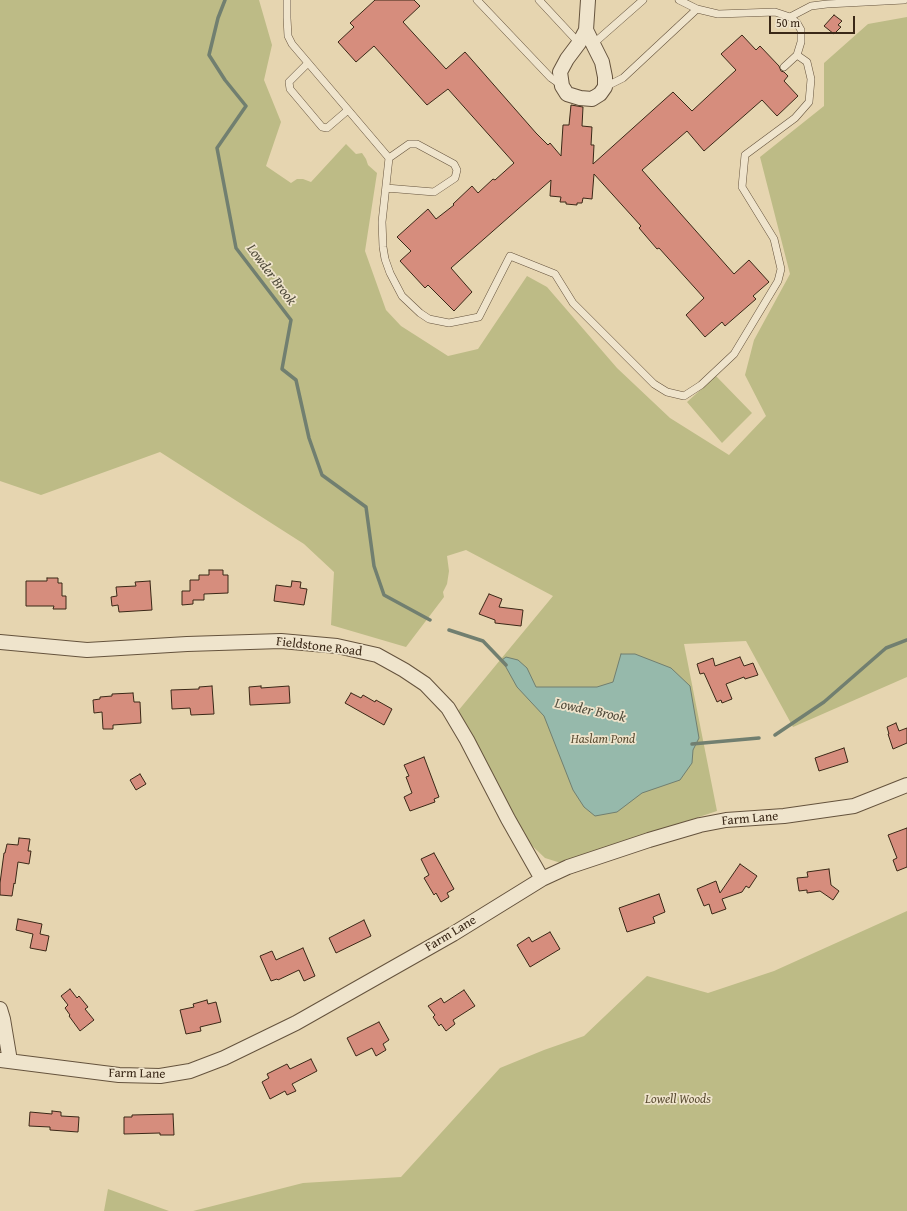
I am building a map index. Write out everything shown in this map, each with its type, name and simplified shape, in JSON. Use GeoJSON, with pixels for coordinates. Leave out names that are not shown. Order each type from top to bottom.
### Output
{"type":"FeatureCollection","features":[{"type":"Feature","properties":{"kind":"street"},"geometry":{"type":"LineString","coordinates":[[586,30],[602,62],[605,77],[605,87],[600,94],[592,99],[580,98],[567,94],[562,86],[560,72],[586,30],[588,0]]}},
{"type":"Feature","properties":{"kind":"street","name":"Fieldstone Road"},"geometry":{"type":"LineString","coordinates":[[0,642],[87,650],[187,644],[281,641],[336,646],[377,655],[425,684],[448,708],[467,740],[508,819],[542,879]]}},
{"type":"Feature","properties":{"kind":"street","name":"Farm Lane"},"geometry":{"type":"LineString","coordinates":[[5,1061],[119,1075],[160,1076],[190,1071],[224,1058],[303,1019],[453,934],[542,879],[576,865],[649,840],[700,825],[726,820],[784,816],[854,806],[907,785]]}},
{"type":"Feature","properties":{"kind":"street"},"geometry":{"type":"LineString","coordinates":[[0,1009],[3,1019],[5,1061]]}},
{"type":"Feature","properties":{"kind":"lane"},"geometry":{"type":"LineString","coordinates":[[287,0],[286,18],[288,36],[292,44],[389,158],[382,222],[383,247],[385,259],[390,272],[402,296],[420,313],[429,319],[449,323],[479,317],[510,256],[555,274],[573,303],[654,384],[667,392],[684,396],[701,385],[734,354],[778,282],[781,269],[774,239],[742,187],[746,156],[795,118],[809,102],[812,79],[807,62],[797,54]]}},
{"type":"Feature","properties":{"kind":"lane"},"geometry":{"type":"LineString","coordinates":[[477,0],[551,78],[562,86]]}},
{"type":"Feature","properties":{"kind":"lane"},"geometry":{"type":"LineString","coordinates":[[539,0],[579,43]]}},
{"type":"Feature","properties":{"kind":"lane"},"geometry":{"type":"LineString","coordinates":[[594,44],[643,0]]}},
{"type":"Feature","properties":{"kind":"lane"},"geometry":{"type":"LineString","coordinates":[[679,0],[697,9],[718,14],[775,12],[790,17],[797,23],[802,36],[802,42],[797,54],[784,67]]}},
{"type":"Feature","properties":{"kind":"lane"},"geometry":{"type":"LineString","coordinates":[[790,17],[811,6],[904,0]]}},
{"type":"Feature","properties":{"kind":"lane"},"geometry":{"type":"LineString","coordinates":[[605,87],[623,78],[697,9]]}},
{"type":"Feature","properties":{"kind":"lane"},"geometry":{"type":"LineString","coordinates":[[308,63],[289,82],[290,89],[294,95],[322,127],[327,128],[348,110]]}},
{"type":"Feature","properties":{"kind":"lane"},"geometry":{"type":"LineString","coordinates":[[386,188],[434,192],[455,178],[457,170],[454,164],[417,144],[409,144],[389,158]]}},
{"type":"Feature","properties":{"kind":"green space","name":"Haslam Pond"},"geometry":{"type":"Polygon","coordinates":[[[0,0],[259,0],[272,45],[264,80],[281,122],[266,166],[291,183],[297,179],[303,179],[311,182],[346,144],[356,154],[362,153],[368,165],[377,173],[365,251],[386,310],[401,326],[448,356],[478,349],[527,276],[547,287],[617,368],[670,418],[729,455],[766,416],[745,375],[754,340],[790,274],[760,157],[824,106],[824,63],[868,24],[907,17],[907,677],[793,727],[746,641],[684,644],[717,811],[561,863],[545,858],[526,840],[458,711],[553,596],[466,550],[447,556],[449,571],[447,584],[443,592],[444,597],[406,647],[331,625],[334,572],[304,544],[160,452],[41,495],[0,481],[0,0]]]}},
{"type":"Feature","properties":{"kind":"green space"},"geometry":{"type":"Polygon","coordinates":[[[716,376],[752,413],[722,443],[687,402],[716,376]]]}},
{"type":"Feature","properties":{"kind":"green space","name":"Lowell Woods"},"geometry":{"type":"Polygon","coordinates":[[[907,911],[907,1211],[193,1211],[303,1183],[401,1177],[500,1068],[584,1036],[647,976],[708,993],[774,971],[907,911]]]}},
{"type":"Feature","properties":{"kind":"green space"},"geometry":{"type":"Polygon","coordinates":[[[108,1189],[169,1211],[104,1211],[108,1189]]]}},
{"type":"Feature","properties":{"kind":"water"},"geometry":{"type":"Polygon","coordinates":[[[621,654],[635,654],[671,668],[690,686],[699,738],[693,750],[692,763],[680,780],[642,793],[617,812],[595,816],[584,807],[573,790],[544,716],[517,687],[502,660],[506,657],[518,660],[527,668],[536,687],[597,687],[613,682],[621,654]]]}},
{"type":"Feature","properties":{"kind":"building"},"geometry":{"type":"Polygon","coordinates":[[[375,0],[414,0],[420,6],[403,22],[446,69],[465,52],[536,133],[548,145],[550,143],[561,156],[563,125],[569,125],[571,105],[583,107],[582,126],[592,127],[591,145],[594,145],[593,164],[673,92],[692,111],[736,70],[721,54],[742,35],[756,50],[760,46],[779,66],[781,71],[788,76],[784,81],[798,96],[777,116],[762,100],[704,151],[687,131],[642,170],[734,274],[749,260],[769,282],[753,296],[756,299],[725,326],[722,322],[705,337],[686,315],[704,298],[659,248],[657,249],[639,228],[641,226],[594,174],[592,199],[583,198],[582,203],[577,203],[577,205],[560,202],[561,197],[550,196],[551,180],[451,268],[472,292],[454,311],[428,285],[425,288],[400,261],[411,251],[397,237],[428,209],[436,219],[454,205],[453,204],[472,186],[478,193],[514,163],[448,89],[427,105],[374,46],[356,62],[338,42],[354,27],[350,23],[375,0]]]}},
{"type":"Feature","properties":{"kind":"building"},"geometry":{"type":"Polygon","coordinates":[[[834,15],[842,21],[838,25],[841,27],[834,34],[824,26],[834,15]]]}},
{"type":"Feature","properties":{"kind":"building"},"geometry":{"type":"Polygon","coordinates":[[[209,570],[223,570],[223,575],[228,575],[228,593],[204,594],[204,600],[193,600],[193,604],[182,605],[182,591],[190,591],[190,580],[199,580],[199,575],[209,575],[209,570]]]}},
{"type":"Feature","properties":{"kind":"building"},"geometry":{"type":"Polygon","coordinates":[[[47,578],[58,578],[58,583],[62,583],[62,596],[66,596],[66,609],[53,609],[54,606],[26,606],[26,581],[47,581],[47,578]]]}},
{"type":"Feature","properties":{"kind":"building"},"geometry":{"type":"Polygon","coordinates":[[[150,581],[152,610],[119,612],[118,605],[112,606],[111,597],[117,596],[116,587],[136,586],[135,582],[150,581]]]}},
{"type":"Feature","properties":{"kind":"building"},"geometry":{"type":"Polygon","coordinates":[[[292,581],[301,582],[300,588],[307,589],[304,605],[274,601],[276,585],[291,587],[292,581]]]}},
{"type":"Feature","properties":{"kind":"building"},"geometry":{"type":"Polygon","coordinates":[[[489,594],[502,599],[499,607],[523,610],[521,626],[495,623],[495,620],[479,614],[489,594]]]}},
{"type":"Feature","properties":{"kind":"building"},"geometry":{"type":"Polygon","coordinates":[[[740,657],[744,666],[753,663],[758,675],[745,679],[744,677],[726,684],[732,699],[722,703],[721,700],[717,702],[704,673],[700,674],[697,664],[713,658],[715,666],[740,657]]]}},
{"type":"Feature","properties":{"kind":"building"},"geometry":{"type":"Polygon","coordinates":[[[212,686],[214,714],[191,715],[190,708],[172,709],[171,690],[199,689],[199,687],[212,686]]]}},
{"type":"Feature","properties":{"kind":"building"},"geometry":{"type":"Polygon","coordinates":[[[261,686],[261,688],[289,686],[290,703],[250,705],[249,687],[261,686]]]}},
{"type":"Feature","properties":{"kind":"building"},"geometry":{"type":"Polygon","coordinates":[[[133,693],[134,702],[140,702],[141,723],[113,725],[113,729],[103,729],[102,712],[94,713],[93,700],[100,699],[100,697],[112,696],[112,694],[133,693]]]}},
{"type":"Feature","properties":{"kind":"building"},"geometry":{"type":"Polygon","coordinates":[[[351,693],[361,698],[363,695],[375,702],[376,700],[392,709],[384,725],[345,703],[351,693]]]}},
{"type":"Feature","properties":{"kind":"building"},"geometry":{"type":"Polygon","coordinates":[[[896,723],[899,731],[907,728],[907,743],[893,749],[887,727],[896,723]]]}},
{"type":"Feature","properties":{"kind":"building"},"geometry":{"type":"Polygon","coordinates":[[[844,748],[848,762],[819,771],[815,758],[844,748]]]}},
{"type":"Feature","properties":{"kind":"building"},"geometry":{"type":"Polygon","coordinates":[[[424,757],[439,797],[434,799],[435,802],[410,811],[404,797],[412,793],[406,777],[409,776],[404,765],[424,757]]]}},
{"type":"Feature","properties":{"kind":"building"},"geometry":{"type":"Polygon","coordinates":[[[140,774],[146,784],[136,790],[130,780],[140,774]]]}},
{"type":"Feature","properties":{"kind":"building"},"geometry":{"type":"Polygon","coordinates":[[[907,828],[907,867],[897,871],[893,860],[897,858],[888,835],[907,828]]]}},
{"type":"Feature","properties":{"kind":"building"},"geometry":{"type":"Polygon","coordinates":[[[19,838],[30,839],[28,851],[31,851],[29,864],[18,862],[12,896],[0,895],[4,853],[7,844],[18,845],[19,838]]]}},
{"type":"Feature","properties":{"kind":"building"},"geometry":{"type":"Polygon","coordinates":[[[434,853],[454,889],[447,893],[449,897],[441,902],[436,893],[434,895],[424,878],[429,875],[421,859],[434,853]]]}},
{"type":"Feature","properties":{"kind":"building"},"geometry":{"type":"Polygon","coordinates":[[[740,864],[757,876],[749,888],[746,886],[742,892],[722,899],[726,909],[712,914],[709,904],[704,906],[697,889],[716,881],[720,893],[740,864]]]}},
{"type":"Feature","properties":{"kind":"building"},"geometry":{"type":"Polygon","coordinates":[[[829,869],[831,885],[839,891],[833,900],[820,891],[807,893],[807,890],[799,891],[797,878],[808,877],[807,872],[829,869]]]}},
{"type":"Feature","properties":{"kind":"building"},"geometry":{"type":"Polygon","coordinates":[[[659,894],[665,912],[653,917],[655,923],[627,932],[619,908],[659,894]]]}},
{"type":"Feature","properties":{"kind":"building"},"geometry":{"type":"Polygon","coordinates":[[[18,919],[42,924],[40,934],[49,936],[46,951],[30,948],[33,934],[16,930],[18,919]]]}},
{"type":"Feature","properties":{"kind":"building"},"geometry":{"type":"Polygon","coordinates":[[[364,920],[371,936],[336,953],[329,938],[364,920]]]}},
{"type":"Feature","properties":{"kind":"building"},"geometry":{"type":"Polygon","coordinates":[[[550,932],[560,949],[530,967],[517,945],[529,937],[532,942],[550,932]]]}},
{"type":"Feature","properties":{"kind":"building"},"geometry":{"type":"Polygon","coordinates":[[[303,948],[315,976],[304,981],[299,970],[278,980],[271,981],[260,956],[272,951],[276,960],[303,948]]]}},
{"type":"Feature","properties":{"kind":"building"},"geometry":{"type":"Polygon","coordinates":[[[70,989],[77,998],[79,996],[88,1007],[85,1009],[94,1020],[80,1031],[69,1016],[70,1015],[65,1008],[68,1005],[61,996],[70,989]]]}},
{"type":"Feature","properties":{"kind":"building"},"geometry":{"type":"Polygon","coordinates":[[[464,990],[475,1006],[453,1020],[455,1024],[446,1031],[441,1024],[439,1026],[433,1017],[435,1015],[428,1006],[441,998],[444,1003],[464,990]]]}},
{"type":"Feature","properties":{"kind":"building"},"geometry":{"type":"Polygon","coordinates":[[[207,1000],[208,1004],[216,1002],[221,1022],[200,1027],[201,1031],[186,1034],[180,1010],[194,1007],[193,1004],[207,1000]]]}},
{"type":"Feature","properties":{"kind":"building"},"geometry":{"type":"Polygon","coordinates":[[[379,1022],[389,1040],[383,1044],[386,1050],[376,1056],[372,1048],[356,1056],[347,1038],[379,1022]]]}},
{"type":"Feature","properties":{"kind":"building"},"geometry":{"type":"Polygon","coordinates":[[[311,1059],[317,1071],[292,1084],[296,1091],[287,1095],[285,1091],[270,1099],[262,1082],[269,1078],[267,1074],[287,1064],[290,1069],[311,1059]]]}},
{"type":"Feature","properties":{"kind":"building"},"geometry":{"type":"Polygon","coordinates":[[[52,1111],[61,1112],[61,1116],[79,1117],[78,1132],[50,1130],[50,1127],[29,1126],[30,1112],[52,1114],[52,1111]]]}},
{"type":"Feature","properties":{"kind":"building"},"geometry":{"type":"Polygon","coordinates":[[[173,1114],[174,1135],[160,1135],[160,1133],[124,1134],[124,1117],[132,1117],[132,1115],[173,1114]]]}},
{"type":"Feature","properties":{"kind":"waterway","name":"Lowder Brook"},"geometry":{"type":"LineString","coordinates":[[225,0],[218,18],[209,55],[225,80],[246,106],[217,148],[236,248],[291,320],[282,369],[296,380],[309,438],[322,475],[366,507],[374,566],[384,595],[430,620]]}},
{"type":"Feature","properties":{"kind":"waterway","name":"Lowder Brook"},"geometry":{"type":"LineString","coordinates":[[449,630],[483,641],[506,665]]}},
{"type":"Feature","properties":{"kind":"waterway","name":"Lowder Brook"},"geometry":{"type":"LineString","coordinates":[[775,735],[824,702],[886,648],[907,640]]}},
{"type":"Feature","properties":{"kind":"waterway","name":"Lowder Brook"},"geometry":{"type":"LineString","coordinates":[[692,744],[759,738]]}}]}
